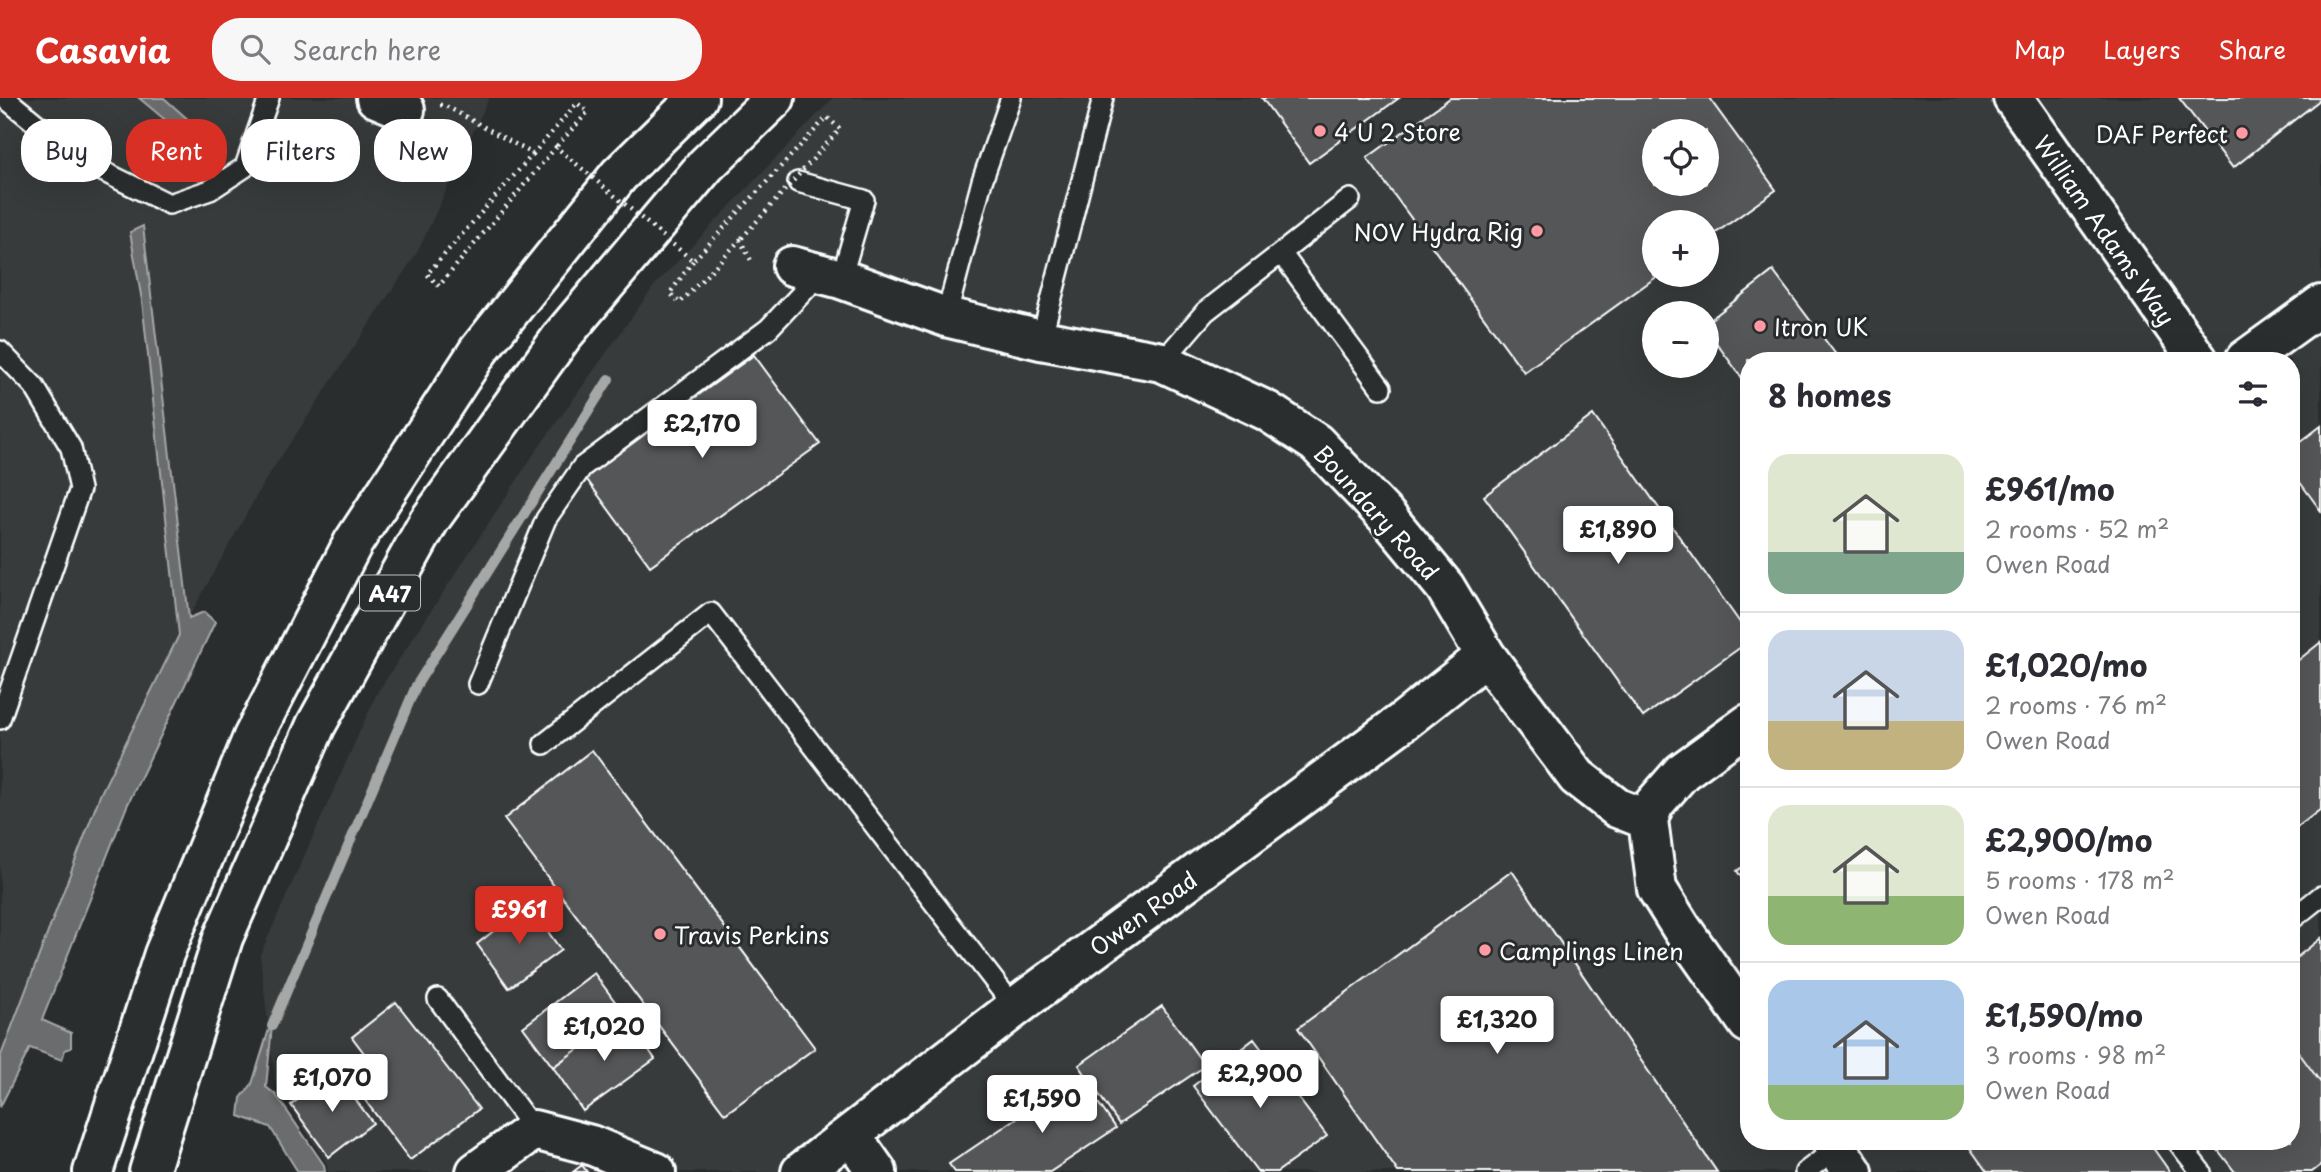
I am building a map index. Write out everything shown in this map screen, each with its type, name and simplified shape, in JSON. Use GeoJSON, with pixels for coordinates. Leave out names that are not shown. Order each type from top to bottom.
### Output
{"type":"FeatureCollection","features":[{"type":"Feature","properties":{"kind":"main road","name":"A47"},"geometry":{"type":"LineString","coordinates":[[93,1172],[164,954],[253,737],[353,543],[479,350],[619,175],[698,98]]}},
{"type":"Feature","properties":{"kind":"main road","name":"A47"},"geometry":{"type":"LineString","coordinates":[[149,1172],[223,938],[316,725],[429,521],[563,335],[706,165],[775,98]]}},
{"type":"Feature","properties":{"kind":"main road","name":"William Adams Way"},"geometry":{"type":"LineString","coordinates":[[2013,98],[2192,352]]}},
{"type":"Feature","properties":{"kind":"main road","name":"Boundary Road"},"geometry":{"type":"LineString","coordinates":[[818,273],[946,317],[1041,340],[1162,362],[1267,411],[1316,443],[1388,518],[1445,587],[1486,656],[1577,777],[1617,808],[1648,820]]}},
{"type":"Feature","properties":{"kind":"main road"},"geometry":{"type":"LineString","coordinates":[[2256,352],[2321,305]]}},
{"type":"Feature","properties":{"kind":"main road","name":"Owen Road"},"geometry":{"type":"LineString","coordinates":[[801,1172],[922,1078],[1405,720],[1486,656]]}},
{"type":"Feature","properties":{"kind":"main road"},"geometry":{"type":"LineString","coordinates":[[1740,730],[1682,772],[1654,804],[1648,820],[1657,890],[1740,1012]]}},
{"type":"Feature","properties":{"kind":"main road"},"geometry":{"type":"LineString","coordinates":[[476,1172],[534,1130],[591,1144],[656,1172]]}},
{"type":"Feature","properties":{"kind":"main road"},"geometry":{"type":"LineString","coordinates":[[850,1136],[877,1172]]}},
{"type":"Feature","properties":{"kind":"lane"},"geometry":{"type":"LineString","coordinates":[[5,98],[82,162],[169,204],[210,190],[245,167],[269,98]]}},
{"type":"Feature","properties":{"kind":"lane"},"geometry":{"type":"LineString","coordinates":[[946,317],[982,181],[1011,98]]}},
{"type":"Feature","properties":{"kind":"lane"},"geometry":{"type":"LineString","coordinates":[[1041,340],[1103,98]]}},
{"type":"Feature","properties":{"kind":"lane"},"geometry":{"type":"LineString","coordinates":[[478,684],[546,519],[582,467],[768,329],[818,273],[863,200],[798,182]]}},
{"type":"Feature","properties":{"kind":"lane"},"geometry":{"type":"LineString","coordinates":[[1162,362],[1205,312],[1350,199]]}},
{"type":"Feature","properties":{"kind":"lane"},"geometry":{"type":"LineString","coordinates":[[1281,253],[1381,388]]}},
{"type":"Feature","properties":{"kind":"lane"},"geometry":{"type":"LineString","coordinates":[[0,351],[34,386],[71,448],[80,489],[0,719]]}},
{"type":"Feature","properties":{"kind":"lane"},"geometry":{"type":"LineString","coordinates":[[544,744],[711,613],[1016,1008]]}},
{"type":"Feature","properties":{"kind":"lane"},"geometry":{"type":"LineString","coordinates":[[2300,913],[2321,896]]}},
{"type":"Feature","properties":{"kind":"lane"},"geometry":{"type":"LineString","coordinates":[[438,999],[534,1130]]}},
{"type":"Feature","properties":{"kind":"lane"},"geometry":{"type":"LineString","coordinates":[[2184,1150],[2201,1172]]}},
{"type":"Feature","properties":{"kind":"lane"},"geometry":{"type":"LineString","coordinates":[[1805,1172],[1841,1154]]}},
{"type":"Feature","properties":{"kind":"path"},"geometry":{"type":"LineString","coordinates":[[400,102],[444,105],[533,154]]}},
{"type":"Feature","properties":{"kind":"path"},"geometry":{"type":"LineString","coordinates":[[576,103],[588,113],[556,147],[439,286],[427,274],[576,103]]}},
{"type":"Feature","properties":{"kind":"path"},"geometry":{"type":"LineString","coordinates":[[827,117],[840,129],[680,303],[670,293],[693,261],[827,117]]}},
{"type":"Feature","properties":{"kind":"path"},"geometry":{"type":"LineString","coordinates":[[556,147],[693,261]]}},
{"type":"Feature","properties":{"kind":"shaded area"},"geometry":{"type":"Polygon","coordinates":[[[0,98],[489,98],[472,135],[472,119],[374,119],[374,182],[450,182],[418,251],[266,479],[179,635],[101,793],[0,1058],[0,98]]]}},
{"type":"Feature","properties":{"kind":"shaded area"},"geometry":{"type":"Polygon","coordinates":[[[139,98],[164,98],[188,119],[164,119],[139,98]]]}},
{"type":"Feature","properties":{"kind":"shaded area"},"geometry":{"type":"Polygon","coordinates":[[[833,98],[2321,98],[2321,1172],[328,1172],[327,1164],[275,1083],[260,955],[377,693],[534,454],[654,286],[833,98]]]}},
{"type":"Feature","properties":{"kind":"shaded area"},"geometry":{"type":"Polygon","coordinates":[[[143,226],[189,618],[204,612],[215,622],[127,806],[42,1020],[71,1033],[71,1048],[65,1050],[62,1060],[30,1048],[0,1107],[0,1058],[101,793],[179,635],[142,301],[130,232],[143,226]]]}},
{"type":"Feature","properties":{"kind":"shaded area"},"geometry":{"type":"Polygon","coordinates":[[[270,1026],[266,1087],[276,1095],[324,1165],[325,1172],[298,1172],[270,1127],[239,1116],[241,1098],[252,1084],[270,1026]]]}},
{"type":"Feature","properties":{"kind":"building","name":"4 U 2 Store"},"geometry":{"type":"Polygon","coordinates":[[[1262,98],[1399,98],[1309,163],[1262,98]]]}},
{"type":"Feature","properties":{"kind":"building","name":"NOV Hydra Rig"},"geometry":{"type":"Polygon","coordinates":[[[1450,98],[1709,98],[1776,190],[1719,231],[1719,210],[1642,210],[1642,287],[1524,372],[1367,158],[1450,98]]]}},
{"type":"Feature","properties":{"kind":"building","name":"DAF Perfect"},"geometry":{"type":"Polygon","coordinates":[[[2179,98],[2321,98],[2321,99],[2233,168],[2179,98]]]}},
{"type":"Feature","properties":{"kind":"building","name":"Itron UK"},"geometry":{"type":"Polygon","coordinates":[[[1773,271],[1834,352],[1740,352],[1740,375],[1719,347],[1719,313],[1773,271]]]}},
{"type":"Feature","properties":{"kind":"building"},"geometry":{"type":"Polygon","coordinates":[[[754,355],[820,444],[650,566],[585,477],[754,355]]]}},
{"type":"Feature","properties":{"kind":"building"},"geometry":{"type":"Polygon","coordinates":[[[1593,415],[1740,623],[1740,648],[1643,717],[1484,496],[1593,415]]]}},
{"type":"Feature","properties":{"kind":"building"},"geometry":{"type":"Polygon","coordinates":[[[2321,426],[2321,511],[2300,482],[2300,442],[2321,426]]]}},
{"type":"Feature","properties":{"kind":"building"},"geometry":{"type":"Polygon","coordinates":[[[2321,642],[2321,809],[2300,825],[2300,659],[2321,642]]]}},
{"type":"Feature","properties":{"kind":"building","name":"Travis Perkins"},"geometry":{"type":"Polygon","coordinates":[[[592,750],[815,1048],[725,1114],[504,819],[592,750]]]}},
{"type":"Feature","properties":{"kind":"building","name":"Camplings Linen"},"geometry":{"type":"Polygon","coordinates":[[[1512,871],[1717,1172],[1398,1172],[1298,1028],[1512,871]]]}},
{"type":"Feature","properties":{"kind":"building"},"geometry":{"type":"Polygon","coordinates":[[[528,904],[561,950],[509,988],[477,944],[528,904]]]}},
{"type":"Feature","properties":{"kind":"building"},"geometry":{"type":"Polygon","coordinates":[[[2321,938],[2321,1083],[2300,1054],[2300,955],[2321,938]]]}},
{"type":"Feature","properties":{"kind":"building"},"geometry":{"type":"Polygon","coordinates":[[[594,973],[625,1015],[553,1067],[523,1027],[594,973]]]}},
{"type":"Feature","properties":{"kind":"building"},"geometry":{"type":"Polygon","coordinates":[[[396,1002],[479,1109],[410,1160],[346,1075],[367,1057],[352,1037],[396,1002]]]}},
{"type":"Feature","properties":{"kind":"building"},"geometry":{"type":"Polygon","coordinates":[[[1162,1006],[1205,1066],[1119,1124],[1079,1065],[1162,1006]]]}},
{"type":"Feature","properties":{"kind":"building"},"geometry":{"type":"Polygon","coordinates":[[[625,1015],[655,1059],[583,1111],[553,1067],[625,1015]]]}},
{"type":"Feature","properties":{"kind":"building"},"geometry":{"type":"Polygon","coordinates":[[[1254,1039],[1327,1136],[1277,1172],[1258,1172],[1193,1086],[1254,1039]]]}},
{"type":"Feature","properties":{"kind":"building"},"geometry":{"type":"Polygon","coordinates":[[[2300,1054],[2321,1083],[2321,1165],[2312,1172],[2235,1172],[2218,1150],[2300,1150],[2300,1054]]]}},
{"type":"Feature","properties":{"kind":"building"},"geometry":{"type":"Polygon","coordinates":[[[334,1071],[373,1123],[329,1157],[291,1105],[334,1071]]]}},
{"type":"Feature","properties":{"kind":"building"},"geometry":{"type":"Polygon","coordinates":[[[1079,1076],[1116,1128],[1050,1172],[955,1172],[949,1164],[1079,1076]]]}},
{"type":"Feature","properties":{"kind":"building"},"geometry":{"type":"Polygon","coordinates":[[[1971,1150],[2154,1150],[2170,1172],[1987,1172],[1971,1150]]]}},
{"type":"Feature","properties":{"kind":"building"},"geometry":{"type":"Polygon","coordinates":[[[582,1165],[587,1172],[573,1172],[582,1165]]]}},
{"type":"Feature","properties":{"kind":"waterway"},"geometry":{"type":"LineString","coordinates":[[272,1026],[416,686],[609,379]]}},
{"type":"Feature","properties":{"kind":"place","name":"4 U 2 Store"},"geometry":{"type":"Point","coordinates":[1320,131]}},
{"type":"Feature","properties":{"kind":"place","name":"DAF Perfect"},"geometry":{"type":"Point","coordinates":[2242,133]}},
{"type":"Feature","properties":{"kind":"place","name":"NOV Hydra Rig"},"geometry":{"type":"Point","coordinates":[1537,231]}},
{"type":"Feature","properties":{"kind":"place","name":"Itron UK"},"geometry":{"type":"Point","coordinates":[1760,326]}},
{"type":"Feature","properties":{"kind":"place","name":"Travis Perkins"},"geometry":{"type":"Point","coordinates":[660,934]}},
{"type":"Feature","properties":{"kind":"place","name":"Camplings Linen"},"geometry":{"type":"Point","coordinates":[1485,950]}}]}
